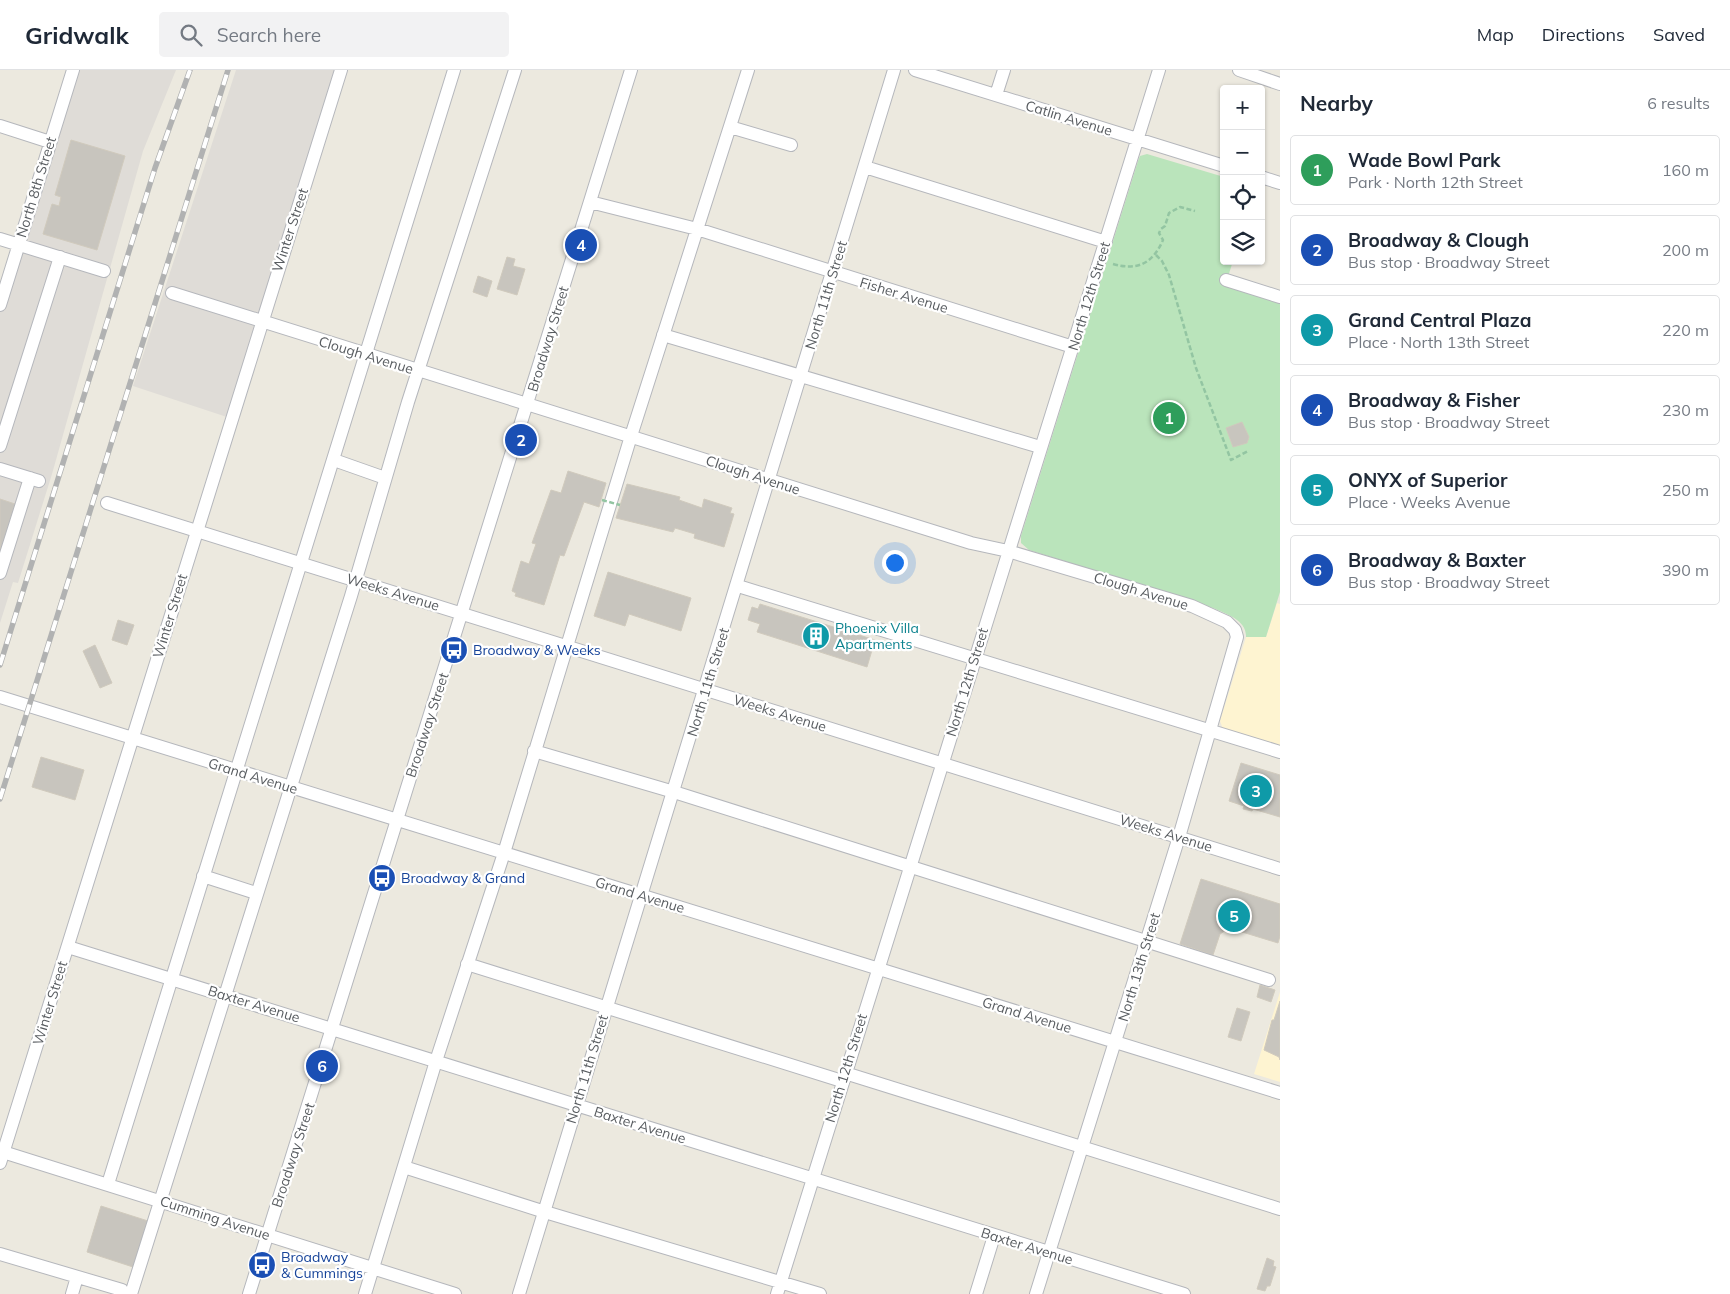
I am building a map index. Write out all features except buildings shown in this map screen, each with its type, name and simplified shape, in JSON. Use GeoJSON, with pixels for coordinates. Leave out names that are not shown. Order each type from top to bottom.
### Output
{"type":"FeatureCollection","features":[{"type":"Feature","properties":{"kind":"street","name":"North 8th Street"},"geometry":{"type":"LineString","coordinates":[[0,305],[73,70]]}},
{"type":"Feature","properties":{"kind":"street","name":"Winter Street"},"geometry":{"type":"LineString","coordinates":[[2,1158],[341,70]]}},
{"type":"Feature","properties":{"kind":"street"},"geometry":{"type":"LineString","coordinates":[[108,1184],[454,70]]}},
{"type":"Feature","properties":{"kind":"street"},"geometry":{"type":"LineString","coordinates":[[0,1254],[130,1293],[161,1201],[256,893],[356,580],[385,478],[516,70]]}},
{"type":"Feature","properties":{"kind":"street","name":"Broadway Street"},"geometry":{"type":"LineString","coordinates":[[249,1294],[631,70]]}},
{"type":"Feature","properties":{"kind":"street"},"geometry":{"type":"LineString","coordinates":[[364,1294],[436,1061],[504,853],[631,436],[748,70]]}},
{"type":"Feature","properties":{"kind":"street","name":"North 11th Street"},"geometry":{"type":"LineString","coordinates":[[519,1294],[605,1008],[642,896],[738,586],[894,70]]}},
{"type":"Feature","properties":{"kind":"street","name":"Catlin Avenue"},"geometry":{"type":"LineString","coordinates":[[915,70],[1220,165]]}},
{"type":"Feature","properties":{"kind":"street"},"geometry":{"type":"LineString","coordinates":[[996,95],[1004,70]]}},
{"type":"Feature","properties":{"kind":"street","name":"North 12th Street"},"geometry":{"type":"LineString","coordinates":[[779,1288],[908,867],[1106,242],[1158,70]]}},
{"type":"Feature","properties":{"kind":"street"},"geometry":{"type":"LineString","coordinates":[[1239,70],[1280,84]]}},
{"type":"Feature","properties":{"kind":"street"},"geometry":{"type":"LineString","coordinates":[[0,126],[50,142]]}},
{"type":"Feature","properties":{"kind":"street"},"geometry":{"type":"LineString","coordinates":[[730,126],[791,145]]}},
{"type":"Feature","properties":{"kind":"street"},"geometry":{"type":"LineString","coordinates":[[865,167],[1106,242]]}},
{"type":"Feature","properties":{"kind":"street"},"geometry":{"type":"LineString","coordinates":[[1265,178],[1280,183]]}},
{"type":"Feature","properties":{"kind":"street","name":"Fisher Avenue"},"geometry":{"type":"LineString","coordinates":[[590,202],[697,229],[1073,347]]}},
{"type":"Feature","properties":{"kind":"street"},"geometry":{"type":"LineString","coordinates":[[0,239],[104,271]]}},
{"type":"Feature","properties":{"kind":"street"},"geometry":{"type":"LineString","coordinates":[[0,446],[60,257]]}},
{"type":"Feature","properties":{"kind":"street"},"geometry":{"type":"LineString","coordinates":[[1226,280],[1280,297]]}},
{"type":"Feature","properties":{"kind":"street","name":"Clough Avenue"},"geometry":{"type":"LineString","coordinates":[[172,293],[365,355],[971,543],[1008,551],[1192,606],[1227,622],[1237,637]]}},
{"type":"Feature","properties":{"kind":"street"},"geometry":{"type":"LineString","coordinates":[[663,335],[1040,447]]}},
{"type":"Feature","properties":{"kind":"street"},"geometry":{"type":"LineString","coordinates":[[334,460],[385,478]]}},
{"type":"Feature","properties":{"kind":"street"},"geometry":{"type":"LineString","coordinates":[[0,469],[35,480],[0,573]]}},
{"type":"Feature","properties":{"kind":"street","name":"Weeks Avenue"},"geometry":{"type":"LineString","coordinates":[[108,503],[1280,869]]}},
{"type":"Feature","properties":{"kind":"street"},"geometry":{"type":"LineString","coordinates":[[738,586],[1280,752]]}},
{"type":"Feature","properties":{"kind":"street","name":"North 13th Street"},"geometry":{"type":"LineString","coordinates":[[1036,1294],[1180,837],[1237,637]]}},
{"type":"Feature","properties":{"kind":"street","name":"Grand Avenue"},"geometry":{"type":"LineString","coordinates":[[0,697],[1280,1093]]}},
{"type":"Feature","properties":{"kind":"street"},"geometry":{"type":"LineString","coordinates":[[534,751],[674,792],[1270,980]]}},
{"type":"Feature","properties":{"kind":"street"},"geometry":{"type":"LineString","coordinates":[[203,876],[256,893]]}},
{"type":"Feature","properties":{"kind":"street","name":"Baxter Avenue"},"geometry":{"type":"LineString","coordinates":[[68,947],[1184,1294]]}},
{"type":"Feature","properties":{"kind":"street"},"geometry":{"type":"LineString","coordinates":[[468,964],[605,1008],[1083,1146],[1280,1209]]}},
{"type":"Feature","properties":{"kind":"street","name":"Cumming Avenue"},"geometry":{"type":"LineString","coordinates":[[2,1158],[108,1184],[455,1294]]}},
{"type":"Feature","properties":{"kind":"street"},"geometry":{"type":"LineString","coordinates":[[404,1167],[779,1288],[820,1294]]}},
{"type":"Feature","properties":{"kind":"street"},"geometry":{"type":"LineString","coordinates":[[976,1294],[994,1236]]}},
{"type":"Feature","properties":{"kind":"street"},"geometry":{"type":"LineString","coordinates":[[72,1294],[77,1276]]}},
{"type":"Feature","properties":{"kind":"path"},"geometry":{"type":"LineString","coordinates":[[1113,264],[1135,267],[1156,255],[1163,240],[1160,233],[1161,229],[1165,226],[1169,213],[1180,207],[1195,211]]}},
{"type":"Feature","properties":{"kind":"path"},"geometry":{"type":"LineString","coordinates":[[1156,255],[1162,261],[1169,275],[1196,368],[1231,460],[1248,451]]}},
{"type":"Feature","properties":{"kind":"path"},"geometry":{"type":"LineString","coordinates":[[602,500],[620,505]]}},
{"type":"Feature","properties":{"kind":"shaded area"},"geometry":{"type":"Polygon","coordinates":[[[73,70],[176,70],[143,151],[52,474],[18,583],[13,582],[0,623],[0,305],[73,70]]]}},
{"type":"Feature","properties":{"kind":"shaded area"},"geometry":{"type":"Polygon","coordinates":[[[236,70],[341,70],[233,419],[133,386],[236,70]]]}},
{"type":"Feature","properties":{"kind":"shaded area"},"geometry":{"type":"Polygon","coordinates":[[[1277,603],[1280,604],[1280,747],[1223,729],[1220,721],[1246,637],[1266,637],[1277,603]]]}},
{"type":"Feature","properties":{"kind":"shaded area"},"geometry":{"type":"Polygon","coordinates":[[[1280,992],[1280,1082],[1254,1074],[1280,992]]]}},
{"type":"Feature","properties":{"kind":"green space"},"geometry":{"type":"Polygon","coordinates":[[[1147,154],[1220,176],[1220,265],[1232,265],[1226,283],[1280,301],[1280,592],[1266,637],[1246,637],[1243,626],[1235,618],[1213,608],[1029,550],[1021,543],[1021,536],[1140,156],[1147,154]]]}},
{"type":"Feature","properties":{"kind":"railway"},"geometry":{"type":"LineString","coordinates":[[0,665],[155,168],[190,70]]}},
{"type":"Feature","properties":{"kind":"railway"},"geometry":{"type":"LineString","coordinates":[[0,799],[228,70]]}},
{"type":"Feature","properties":{"kind":"place","name":"Broadway & Fisher"},"geometry":{"type":"Point","coordinates":[581,245]}},
{"type":"Feature","properties":{"kind":"place","name":"Wade Bowl Park"},"geometry":{"type":"Point","coordinates":[1169,418]}},
{"type":"Feature","properties":{"kind":"place","name":"Broadway & Clough"},"geometry":{"type":"Point","coordinates":[521,440]}},
{"type":"Feature","properties":{"kind":"place","name":"Phoenix Villa Apartments"},"geometry":{"type":"Point","coordinates":[816,636]}},
{"type":"Feature","properties":{"kind":"place","name":"Broadway & Weeks"},"geometry":{"type":"Point","coordinates":[454,650]}},
{"type":"Feature","properties":{"kind":"place","name":"Grand Central Plaza"},"geometry":{"type":"Point","coordinates":[1256,791]}},
{"type":"Feature","properties":{"kind":"place","name":"Broadway & Grand"},"geometry":{"type":"Point","coordinates":[382,878]}},
{"type":"Feature","properties":{"kind":"place","name":"ONYX of Superior"},"geometry":{"type":"Point","coordinates":[1234,916]}},
{"type":"Feature","properties":{"kind":"place","name":"Broadway & Baxter"},"geometry":{"type":"Point","coordinates":[322,1066]}},
{"type":"Feature","properties":{"kind":"place","name":"Broadway & Cummings"},"geometry":{"type":"Point","coordinates":[262,1265]}}]}
